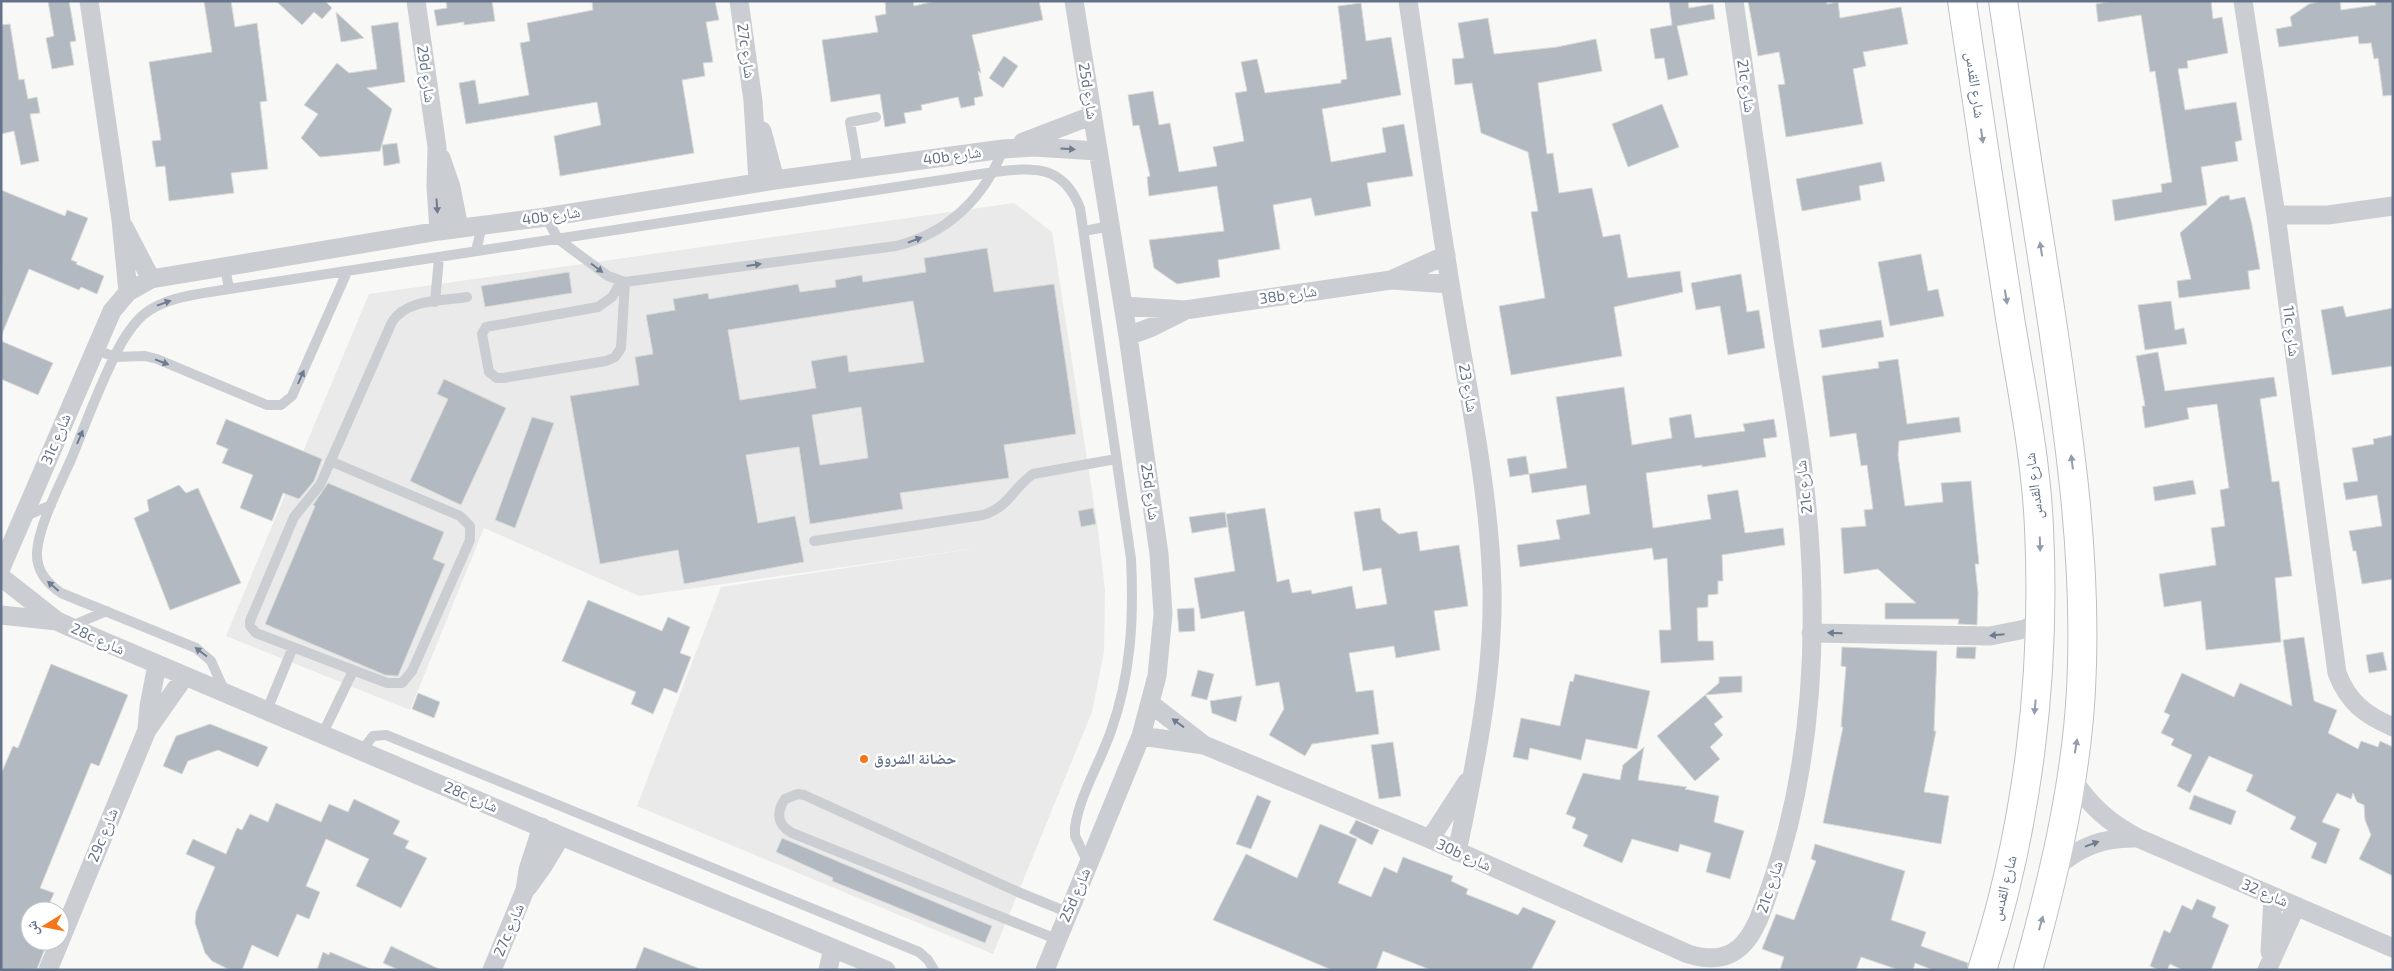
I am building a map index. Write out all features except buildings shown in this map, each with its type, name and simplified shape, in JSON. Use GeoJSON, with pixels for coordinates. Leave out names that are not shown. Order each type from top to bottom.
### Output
{"type":"FeatureCollection","features":[{"type":"Feature","properties":{"kind":"main road","name":"شارع القدس"},"geometry":{"type":"LineString","coordinates":[[1962,1],[2035,482],[2041,618],[2034,719],[2023,802],[2005,888],[1982,970]]}},
{"type":"Feature","properties":{"kind":"main road"},"geometry":{"type":"LineString","coordinates":[[2003,1],[2075,481],[2081,550],[2081,689],[2078,732],[2054,869],[2028,970]]}},
{"type":"Feature","properties":{"kind":"main road"},"geometry":{"type":"LineString","coordinates":[[2035,482],[2038,479],[2048,477],[2058,480],[2061,485],[2074,653],[2081,689]]}},
{"type":"Feature","properties":{"kind":"street"},"geometry":{"type":"LineString","coordinates":[[89,1],[121,220],[128,292]]}},
{"type":"Feature","properties":{"kind":"street","name":"29d شارع"},"geometry":{"type":"LineString","coordinates":[[416,1],[437,147],[436,193],[439,231]]}},
{"type":"Feature","properties":{"kind":"street","name":"27c شارع"},"geometry":{"type":"LineString","coordinates":[[739,1],[767,182]]}},
{"type":"Feature","properties":{"kind":"street","name":"25d شارع"},"geometry":{"type":"LineString","coordinates":[[1044,968],[1141,736],[1150,704],[1161,645],[1162,582],[1124,306],[1091,116],[1074,1]]}},
{"type":"Feature","properties":{"kind":"street","name":"شارع 23"},"geometry":{"type":"LineString","coordinates":[[1408,1],[1450,284],[1483,477],[1489,535],[1492,589],[1490,645],[1483,705],[1457,852]]}},
{"type":"Feature","properties":{"kind":"street","name":"21c شارع"},"geometry":{"type":"LineString","coordinates":[[1725,956],[1745,944],[1757,925],[1786,836],[1802,752],[1809,686],[1811,633],[1811,560],[1806,497],[1734,1]]}},
{"type":"Feature","properties":{"kind":"street","name":"11c شارع"},"geometry":{"type":"LineString","coordinates":[[2243,1],[2277,223],[2334,662],[2341,684],[2354,704],[2372,717],[2393,727]]}},
{"type":"Feature","properties":{"kind":"street","name":"40b شارع"},"geometry":{"type":"LineString","coordinates":[[1003,148],[1091,116]]}},
{"type":"Feature","properties":{"kind":"street","name":"29d شارع"},"geometry":{"type":"LineString","coordinates":[[437,147],[451,187],[459,228]]}},
{"type":"Feature","properties":{"kind":"street","name":"40b شارع"},"geometry":{"type":"LineString","coordinates":[[112,311],[128,292],[151,279],[439,231],[546,217],[767,182],[1003,148],[1034,147],[1097,150]]}},
{"type":"Feature","properties":{"kind":"street"},"geometry":{"type":"LineString","coordinates":[[2277,223],[2393,206]]}},
{"type":"Feature","properties":{"kind":"street"},"geometry":{"type":"LineString","coordinates":[[121,220],[151,279]]}},
{"type":"Feature","properties":{"kind":"street","name":"38b شارع"},"geometry":{"type":"LineString","coordinates":[[1391,280],[1446,255]]}},
{"type":"Feature","properties":{"kind":"street","name":"38b شارع"},"geometry":{"type":"LineString","coordinates":[[1124,306],[1185,310],[1391,280],[1450,284]]}},
{"type":"Feature","properties":{"kind":"street","name":"38b شارع"},"geometry":{"type":"LineString","coordinates":[[1128,336],[1152,327],[1185,310]]}},
{"type":"Feature","properties":{"kind":"street","name":"31c شارع"},"geometry":{"type":"LineString","coordinates":[[1,568],[112,311]]}},
{"type":"Feature","properties":{"kind":"street","name":"28c شارع"},"geometry":{"type":"LineString","coordinates":[[1,577],[63,624],[323,733],[560,836],[833,948],[858,965],[886,970]]}},
{"type":"Feature","properties":{"kind":"street","name":"28c شارع"},"geometry":{"type":"LineString","coordinates":[[1,615],[63,624]]}},
{"type":"Feature","properties":{"kind":"street"},"geometry":{"type":"LineString","coordinates":[[1811,633],[1990,636],[2020,631],[2036,624],[2041,618]]}},
{"type":"Feature","properties":{"kind":"street","name":"29c شارع"},"geometry":{"type":"LineString","coordinates":[[147,730],[148,706],[157,665]]}},
{"type":"Feature","properties":{"kind":"street","name":"29c شارع"},"geometry":{"type":"LineString","coordinates":[[70,917],[147,730],[185,676]]}},
{"type":"Feature","properties":{"kind":"street","name":"30b شارع"},"geometry":{"type":"LineString","coordinates":[[1150,704],[1204,745]]}},
{"type":"Feature","properties":{"kind":"street","name":"30b شارع"},"geometry":{"type":"LineString","coordinates":[[1141,736],[1204,745],[1430,839],[1688,954],[1706,958],[1725,956]]}},
{"type":"Feature","properties":{"kind":"street","name":"شارع 23"},"geometry":{"type":"LineString","coordinates":[[1430,839],[1471,776]]}},
{"type":"Feature","properties":{"kind":"street","name":"شارع 32"},"geometry":{"type":"LineString","coordinates":[[2071,777],[2084,796],[2100,813],[2118,827],[2138,838],[2393,948]]}},
{"type":"Feature","properties":{"kind":"street","name":"27c شارع"},"geometry":{"type":"LineString","coordinates":[[492,970],[525,890],[528,870],[542,828]]}},
{"type":"Feature","properties":{"kind":"street","name":"27c شارع"},"geometry":{"type":"LineString","coordinates":[[525,890],[543,866],[560,836]]}},
{"type":"Feature","properties":{"kind":"street","name":"شارع 32"},"geometry":{"type":"LineString","coordinates":[[2054,869],[2068,856],[2092,844],[2119,838],[2138,838]]}},
{"type":"Feature","properties":{"kind":"street"},"geometry":{"type":"LineString","coordinates":[[2269,966],[2273,896]]}},
{"type":"Feature","properties":{"kind":"street"},"geometry":{"type":"LineString","coordinates":[[2269,966],[2296,906]]}},
{"type":"Feature","properties":{"kind":"street"},"geometry":{"type":"LineString","coordinates":[[828,970],[833,948]]}},
{"type":"Feature","properties":{"kind":"street","name":"29c شارع"},"geometry":{"type":"LineString","coordinates":[[56,966],[58,951]]}},
{"type":"Feature","properties":{"kind":"lane"},"geometry":{"type":"LineString","coordinates":[[858,169],[850,122],[876,117]]}},
{"type":"Feature","properties":{"kind":"lane"},"geometry":{"type":"LineString","coordinates":[[546,217],[558,239],[608,276],[623,282],[906,243],[925,236],[964,209],[975,198],[994,172],[1003,148]]}},
{"type":"Feature","properties":{"kind":"lane"},"geometry":{"type":"LineString","coordinates":[[225,692],[211,661],[196,648],[61,593],[43,577],[37,553],[51,505],[115,357],[132,327],[157,306],[172,300],[229,289],[994,172],[1035,168],[1057,176],[1074,195],[1080,208],[1131,559],[1133,602],[1131,645],[1123,689],[1111,731],[1076,819],[1075,836],[1088,863]]}},
{"type":"Feature","properties":{"kind":"lane"},"geometry":{"type":"LineString","coordinates":[[476,251],[480,234],[479,226]]}},
{"type":"Feature","properties":{"kind":"lane"},"geometry":{"type":"LineString","coordinates":[[1084,231],[1111,226]]}},
{"type":"Feature","properties":{"kind":"lane"},"geometry":{"type":"LineString","coordinates":[[435,302],[440,258]]}},
{"type":"Feature","properties":{"kind":"lane"},"geometry":{"type":"LineString","coordinates":[[225,267],[229,289]]}},
{"type":"Feature","properties":{"kind":"lane"},"geometry":{"type":"LineString","coordinates":[[94,349],[115,357],[140,356],[157,359],[267,405],[281,405],[287,402],[295,390],[347,272]]}},
{"type":"Feature","properties":{"kind":"lane"},"geometry":{"type":"LineString","coordinates":[[623,282],[621,348],[615,357],[606,361],[503,378],[497,378],[489,372],[482,334],[486,327],[598,307],[612,297],[623,282]]}},
{"type":"Feature","properties":{"kind":"lane"},"geometry":{"type":"LineString","coordinates":[[330,461],[460,516],[470,526],[471,533],[408,678],[394,685],[256,633],[250,626],[250,621],[289,527],[297,513],[317,489],[395,316],[406,308],[467,297]]}},
{"type":"Feature","properties":{"kind":"lane"},"geometry":{"type":"LineString","coordinates":[[814,541],[983,515],[995,511],[1004,505],[1026,479],[1033,474],[1116,460]]}},
{"type":"Feature","properties":{"kind":"lane"},"geometry":{"type":"LineString","coordinates":[[23,518],[51,505]]}},
{"type":"Feature","properties":{"kind":"lane"},"geometry":{"type":"LineString","coordinates":[[63,624],[107,611]]}},
{"type":"Feature","properties":{"kind":"lane"},"geometry":{"type":"LineString","coordinates":[[267,710],[293,647]]}},
{"type":"Feature","properties":{"kind":"lane"},"geometry":{"type":"LineString","coordinates":[[323,733],[353,671]]}},
{"type":"Feature","properties":{"kind":"lane"},"geometry":{"type":"LineString","coordinates":[[362,750],[373,736],[386,736],[920,952],[934,970]]}},
{"type":"Feature","properties":{"kind":"lane"},"geometry":{"type":"LineString","coordinates":[[1056,940],[792,833],[781,824],[778,811],[785,799],[798,794],[804,796],[1067,912]]}},
{"type":"Feature","properties":{"kind":"shaded area"},"geometry":{"type":"Polygon","coordinates":[[[1014,203],[1052,232],[1098,530],[1105,590],[1104,652],[1092,712],[993,954],[637,806],[721,587],[984,547],[639,596],[484,528],[410,710],[226,636],[369,294],[1014,203]]]}},
{"type":"Feature","properties":{"kind":"place","name":"حضانة الشروق"},"geometry":{"type":"Point","coordinates":[864,759]}}]}
